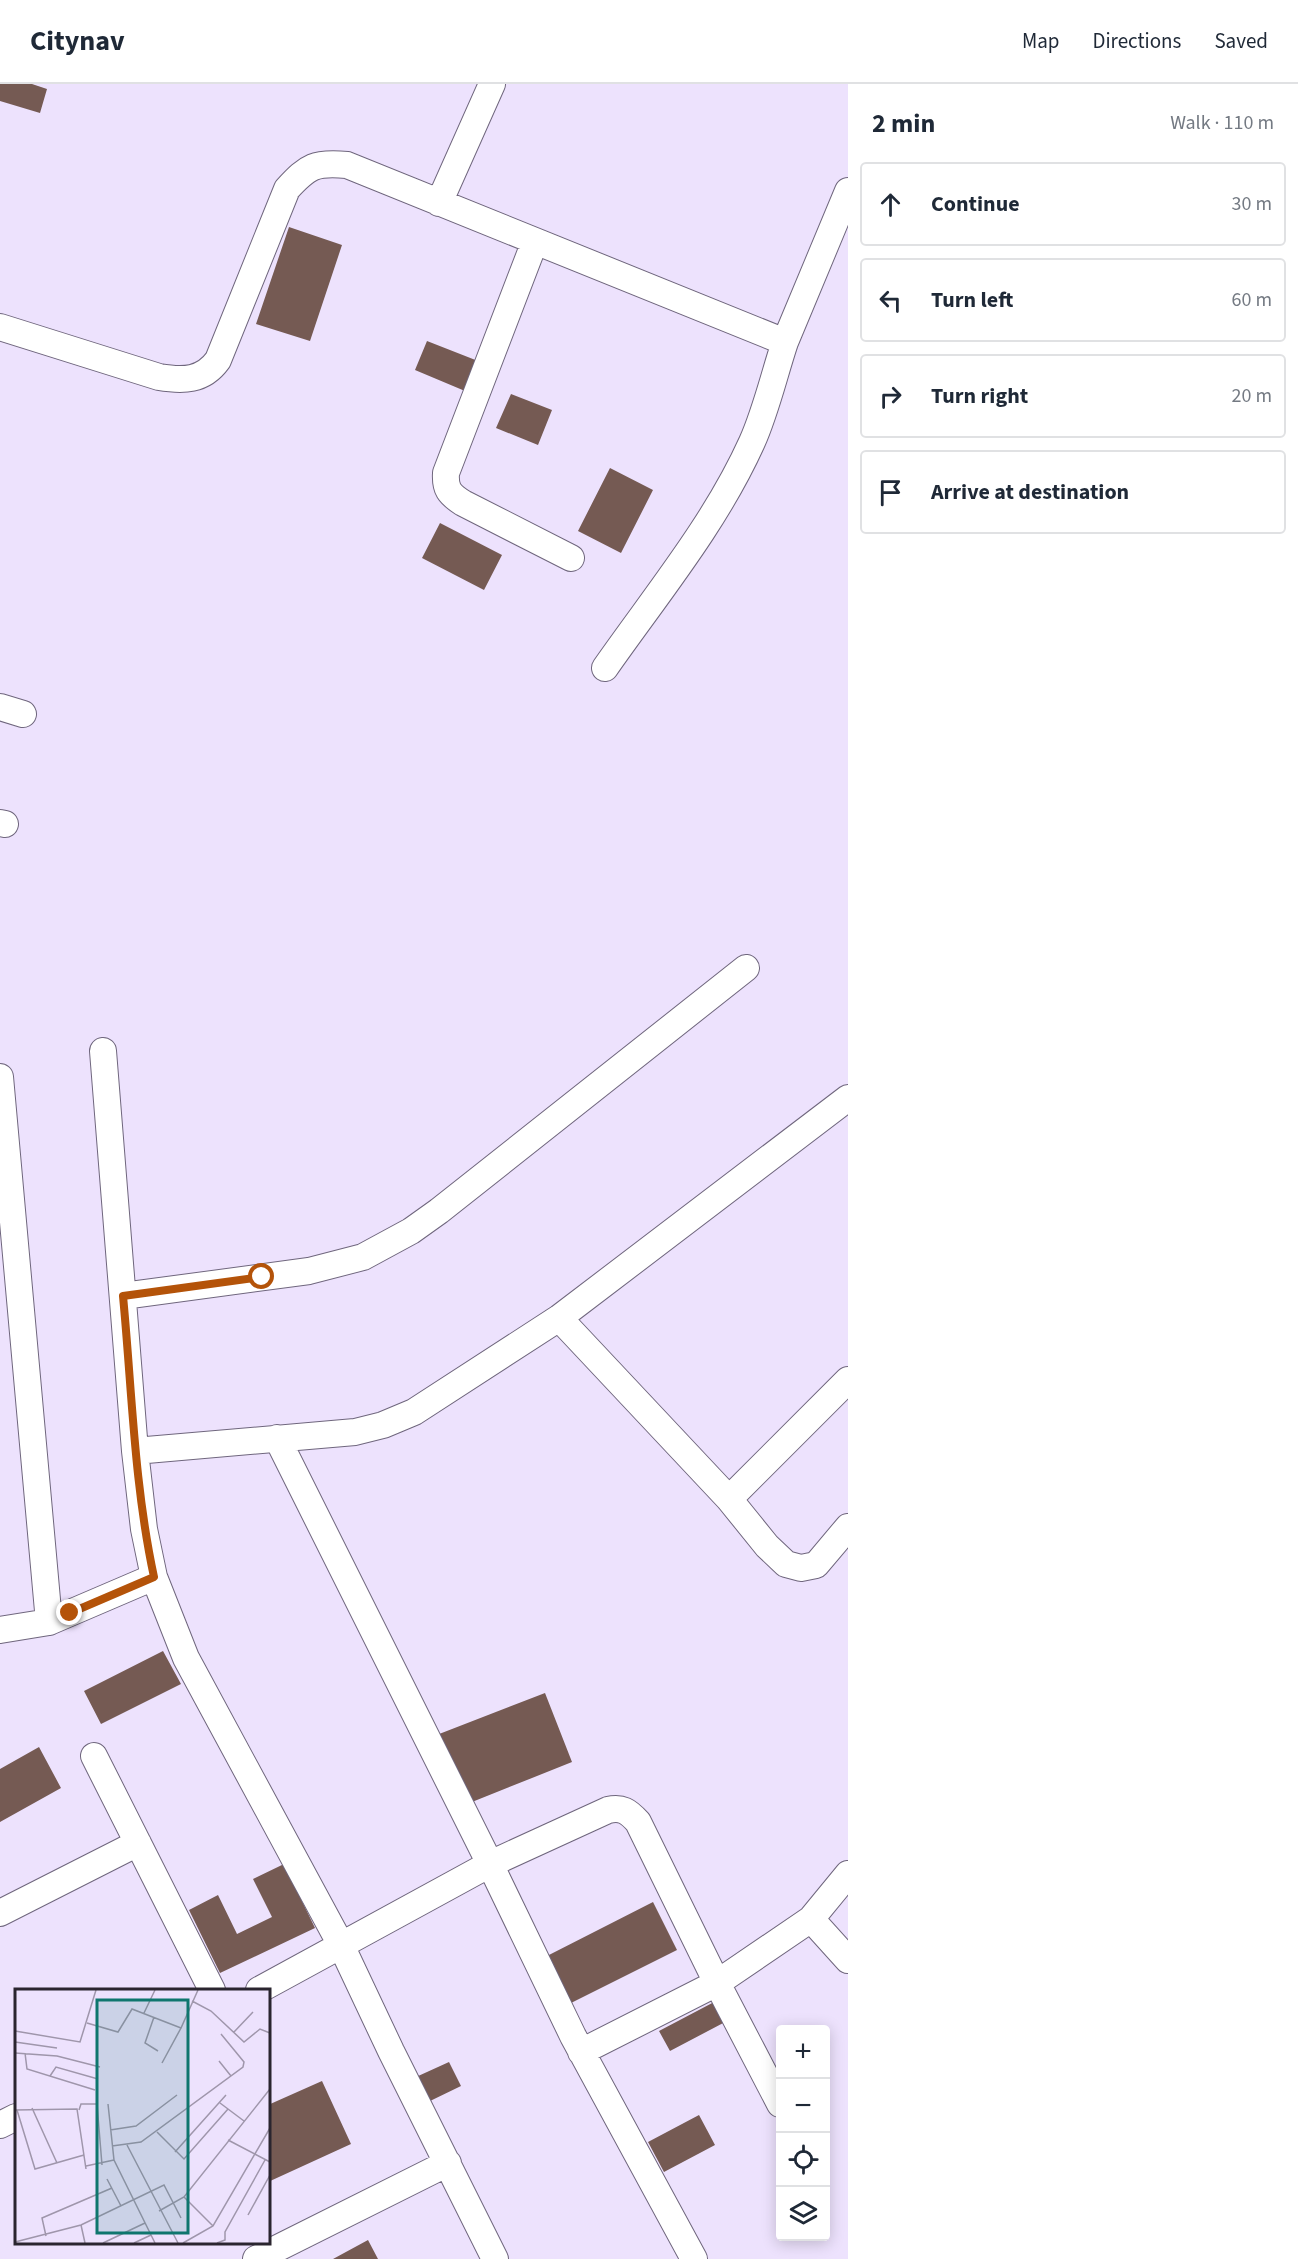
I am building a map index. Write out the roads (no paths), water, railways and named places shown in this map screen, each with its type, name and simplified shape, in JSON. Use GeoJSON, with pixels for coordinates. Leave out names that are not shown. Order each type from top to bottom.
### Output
{"type":"FeatureCollection","features":[{"type":"Feature","properties":{"kind":"street"},"geometry":{"type":"LineString","coordinates":[[439,203],[492,84]]}},
{"type":"Feature","properties":{"kind":"street"},"geometry":{"type":"LineString","coordinates":[[0,327],[159,377],[177,380],[196,378],[210,370],[218,360],[287,189],[303,172],[324,163],[347,165],[785,342]]}},
{"type":"Feature","properties":{"kind":"street"},"geometry":{"type":"LineString","coordinates":[[604,668],[711,518],[753,441],[785,342],[848,191]]}},
{"type":"Feature","properties":{"kind":"street"},"geometry":{"type":"LineString","coordinates":[[535,242],[446,473],[445,486],[450,494],[463,503],[571,558]]}},
{"type":"Feature","properties":{"kind":"street"},"geometry":{"type":"LineString","coordinates":[[123,1296],[309,1271],[363,1257],[411,1231],[439,1211],[746,968]]}},
{"type":"Feature","properties":{"kind":"street"},"geometry":{"type":"LineString","coordinates":[[103,1051],[135,1451],[144,1529],[154,1577],[186,1658],[341,1945],[495,2259]]}},
{"type":"Feature","properties":{"kind":"street"},"geometry":{"type":"LineString","coordinates":[[0,1077],[49,1622]]}},
{"type":"Feature","properties":{"kind":"street"},"geometry":{"type":"LineString","coordinates":[[135,1451],[355,1432],[383,1425],[414,1412],[559,1318],[848,1098]]}},
{"type":"Feature","properties":{"kind":"street"},"geometry":{"type":"LineString","coordinates":[[559,1318],[729,1499],[767,1546],[786,1564],[801,1568],[816,1565],[848,1527]]}},
{"type":"Feature","properties":{"kind":"street"},"geometry":{"type":"LineString","coordinates":[[729,1499],[848,1380]]}},
{"type":"Feature","properties":{"kind":"street"},"geometry":{"type":"LineString","coordinates":[[277,1438],[490,1864],[581,2052],[694,2259]]}},
{"type":"Feature","properties":{"kind":"street"},"geometry":{"type":"LineString","coordinates":[[0,1630],[49,1622],[154,1577]]}},
{"type":"Feature","properties":{"kind":"street"},"geometry":{"type":"LineString","coordinates":[[94,1756],[211,1989]]}},
{"type":"Feature","properties":{"kind":"street"},"geometry":{"type":"LineString","coordinates":[[261,1989],[490,1864],[608,1810],[620,1808],[630,1813],[638,1822],[776,2096]]}},
{"type":"Feature","properties":{"kind":"street"},"geometry":{"type":"LineString","coordinates":[[0,1914],[138,1843]]}},
{"type":"Feature","properties":{"kind":"street"},"geometry":{"type":"LineString","coordinates":[[581,2052],[717,1983],[811,1919],[848,1874]]}},
{"type":"Feature","properties":{"kind":"street"},"geometry":{"type":"LineString","coordinates":[[811,1919],[848,1960]]}},
{"type":"Feature","properties":{"kind":"street"},"geometry":{"type":"LineString","coordinates":[[0,2125],[15,2118]]}},
{"type":"Feature","properties":{"kind":"street"},"geometry":{"type":"LineString","coordinates":[[256,2259],[448,2163]]}}]}
